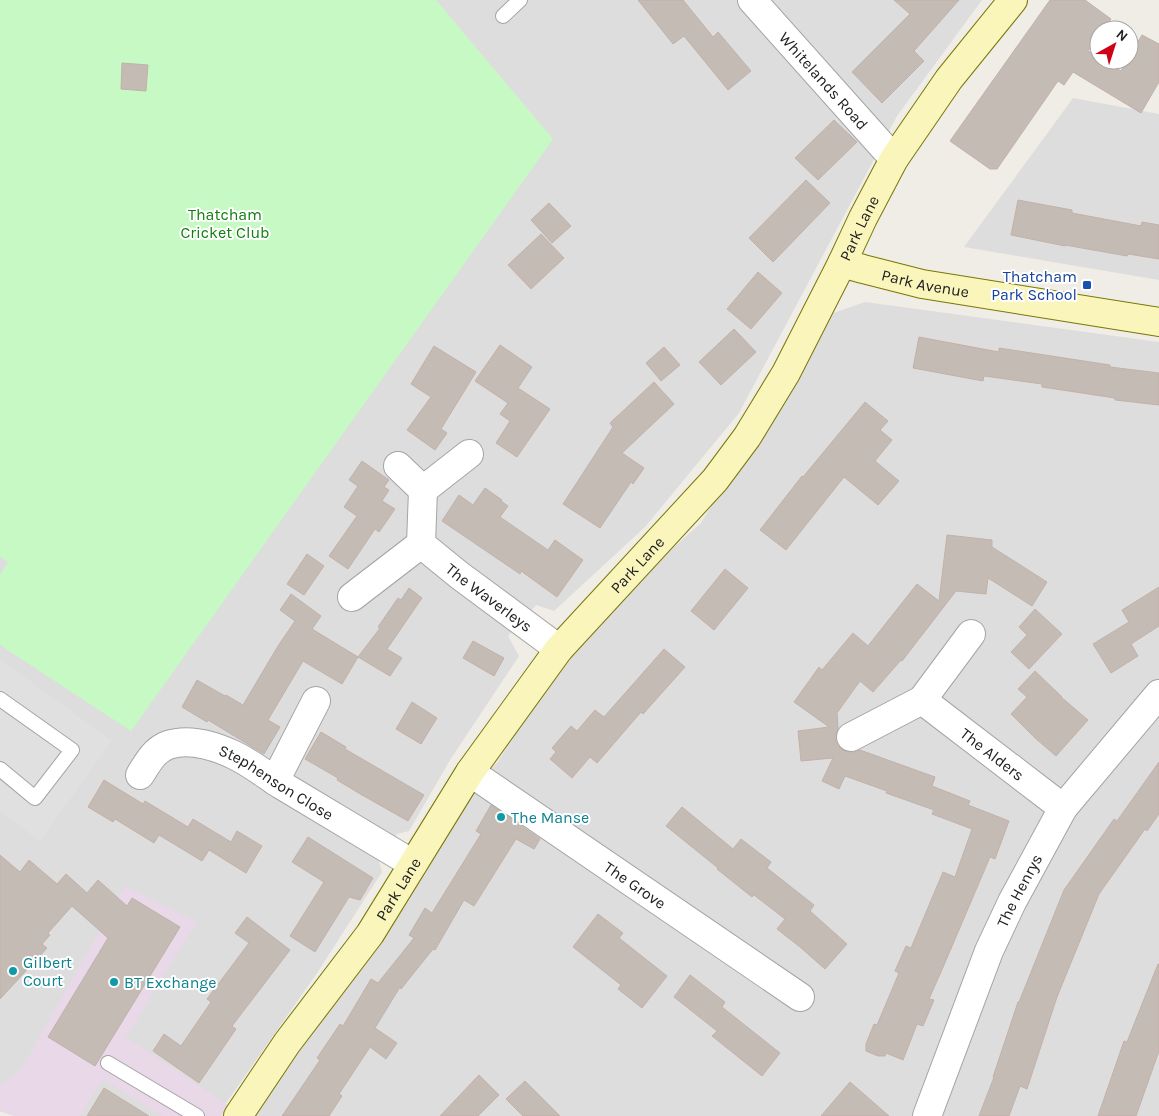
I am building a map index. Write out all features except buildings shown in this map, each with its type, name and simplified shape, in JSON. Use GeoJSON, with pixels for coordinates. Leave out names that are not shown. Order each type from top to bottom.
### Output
{"type":"FeatureCollection","features":[{"type":"Feature","properties":{"kind":"street","name":"Whitelands Road"},"geometry":{"type":"LineString","coordinates":[[752,0],[894,159]]}},
{"type":"Feature","properties":{"kind":"street","name":"Park Lane"},"geometry":{"type":"LineString","coordinates":[[238,1116],[287,1043],[370,934],[470,772],[558,649],[715,480],[747,436],[786,373],[894,159],[950,79],[1013,0]]}},
{"type":"Feature","properties":{"kind":"street","name":"Park Avenue"},"geometry":{"type":"LineString","coordinates":[[842,263],[922,284],[1159,322]]}},
{"type":"Feature","properties":{"kind":"street"},"geometry":{"type":"LineString","coordinates":[[423,490],[469,454]]}},
{"type":"Feature","properties":{"kind":"street"},"geometry":{"type":"LineString","coordinates":[[352,597],[421,544],[423,490],[398,466]]}},
{"type":"Feature","properties":{"kind":"street","name":"The Waverleys"},"geometry":{"type":"LineString","coordinates":[[421,544],[558,649]]}},
{"type":"Feature","properties":{"kind":"street"},"geometry":{"type":"LineString","coordinates":[[851,737],[922,700],[971,634]]}},
{"type":"Feature","properties":{"kind":"street","name":"The Henrys"},"geometry":{"type":"LineString","coordinates":[[926,1116],[990,951],[1012,902],[1062,808],[1159,694]]}},
{"type":"Feature","properties":{"kind":"street","name":"The Alders"},"geometry":{"type":"LineString","coordinates":[[922,700],[1062,808]]}},
{"type":"Feature","properties":{"kind":"street"},"geometry":{"type":"LineString","coordinates":[[275,781],[316,701]]}},
{"type":"Feature","properties":{"kind":"street","name":"Stephenson Close"},"geometry":{"type":"LineString","coordinates":[[140,775],[155,752],[161,748],[188,742],[211,747],[232,754],[413,864]]}},
{"type":"Feature","properties":{"kind":"street","name":"The Grove"},"geometry":{"type":"LineString","coordinates":[[470,772],[800,997]]}},
{"type":"Feature","properties":{"kind":"lane"},"geometry":{"type":"LineString","coordinates":[[503,16],[520,0]]}},
{"type":"Feature","properties":{"kind":"lane"},"geometry":{"type":"LineString","coordinates":[[0,699],[72,750],[35,798],[0,769]]}},
{"type":"Feature","properties":{"kind":"lane"},"geometry":{"type":"LineString","coordinates":[[108,1063],[197,1116]]}},
{"type":"Feature","properties":{"kind":"shaded area"},"geometry":{"type":"Polygon","coordinates":[[[0,0],[982,0],[897,116],[739,413],[645,527],[554,611],[536,605],[508,636],[519,656],[450,760],[409,831],[397,834],[379,861],[382,872],[317,973],[217,1116],[14,1116],[0,1111],[0,0]]]}},
{"type":"Feature","properties":{"kind":"shaded area"},"geometry":{"type":"Polygon","coordinates":[[[1073,98],[1159,114],[1159,280],[964,247],[1073,98]]]}},
{"type":"Feature","properties":{"kind":"shaded area"},"geometry":{"type":"Polygon","coordinates":[[[865,302],[1159,342],[1159,1116],[251,1116],[339,990],[410,898],[474,785],[497,763],[555,673],[630,586],[701,523],[822,317],[865,302]]]}},
{"type":"Feature","properties":{"kind":"shaded area"},"geometry":{"type":"Polygon","coordinates":[[[0,659],[112,741],[40,841],[0,812],[0,659]]]}},
{"type":"Feature","properties":{"kind":"shaded area"},"geometry":{"type":"Polygon","coordinates":[[[125,886],[197,922],[126,1037],[229,1106],[221,1116],[163,1116],[103,1079],[80,1116],[14,1116],[0,1111],[0,1085],[20,1071],[125,886]]]}},
{"type":"Feature","properties":{"kind":"green space","name":"Thatcham Cricket Club"},"geometry":{"type":"Polygon","coordinates":[[[0,0],[436,0],[553,139],[131,731],[0,645],[0,575],[8,562],[0,557],[0,0]]]}},
{"type":"Feature","properties":{"kind":"place","name":"Thatcham Park School"},"geometry":{"type":"Point","coordinates":[1087,285]}},
{"type":"Feature","properties":{"kind":"place","name":"The Manse"},"geometry":{"type":"Point","coordinates":[501,817]}},
{"type":"Feature","properties":{"kind":"place","name":"Gilbert Court"},"geometry":{"type":"Point","coordinates":[13,971]}},
{"type":"Feature","properties":{"kind":"place","name":"BT Exchange"},"geometry":{"type":"Point","coordinates":[114,982]}}]}
